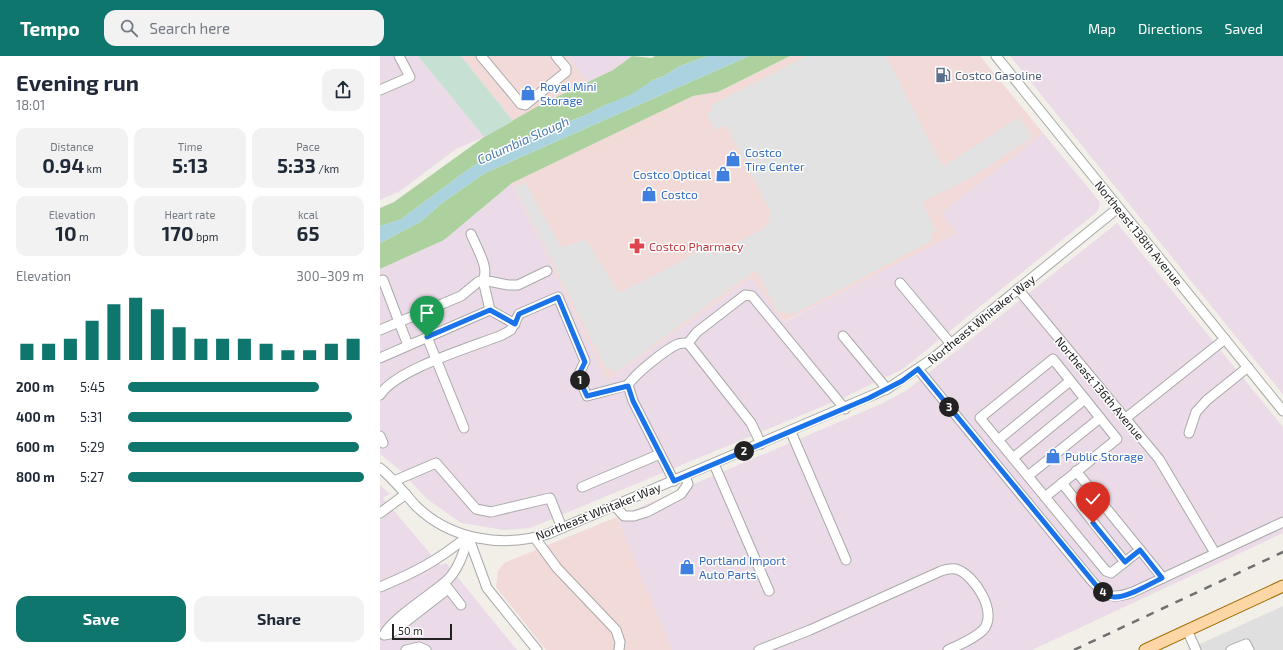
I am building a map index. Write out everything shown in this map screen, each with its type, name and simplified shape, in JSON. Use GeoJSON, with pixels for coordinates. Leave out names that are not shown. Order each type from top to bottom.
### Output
{"type":"FeatureCollection","features":[{"type":"Feature","properties":{"kind":"main road"},"geometry":{"type":"LineString","coordinates":[[1145,650],[1283,586]]}},
{"type":"Feature","properties":{"kind":"street"},"geometry":{"type":"LineString","coordinates":[[380,90],[410,77],[399,56]]}},
{"type":"Feature","properties":{"kind":"street"},"geometry":{"type":"LineString","coordinates":[[481,56],[521,104],[525,105],[566,72],[566,68],[556,56]]}},
{"type":"Feature","properties":{"kind":"street","name":"Northeast 138th Avenue"},"geometry":{"type":"LineString","coordinates":[[996,56],[1283,410]]}},
{"type":"Feature","properties":{"kind":"street","name":"Northeast Whitaker Way"},"geometry":{"type":"LineString","coordinates":[[380,468],[421,510],[437,522],[468,536],[505,541],[535,538],[791,432],[887,389],[918,369],[951,344],[1118,208]]}},
{"type":"Feature","properties":{"kind":"street"},"geometry":{"type":"LineString","coordinates":[[380,330],[461,296],[478,282],[483,280],[486,275],[485,269],[470,234]]}},
{"type":"Feature","properties":{"kind":"street"},"geometry":{"type":"LineString","coordinates":[[483,280],[508,286],[518,285],[548,271]]}},
{"type":"Feature","properties":{"kind":"street"},"geometry":{"type":"LineString","coordinates":[[380,281],[383,280],[408,345]]}},
{"type":"Feature","properties":{"kind":"street"},"geometry":{"type":"LineString","coordinates":[[483,280],[490,310],[515,324]]}},
{"type":"Feature","properties":{"kind":"street"},"geometry":{"type":"LineString","coordinates":[[900,283],[951,344]]}},
{"type":"Feature","properties":{"kind":"street","name":"Northeast 136th Avenue"},"geometry":{"type":"LineString","coordinates":[[1018,289],[1159,459],[1215,553]]}},
{"type":"Feature","properties":{"kind":"street"},"geometry":{"type":"LineString","coordinates":[[688,343],[697,332],[745,295],[749,294],[845,409]]}},
{"type":"Feature","properties":{"kind":"street"},"geometry":{"type":"LineString","coordinates":[[380,395],[385,387],[392,381],[437,360],[502,336],[511,330],[519,314],[558,297],[585,362],[578,376],[587,396],[628,386],[633,378],[672,347],[680,343],[688,343]]}},
{"type":"Feature","properties":{"kind":"street"},"geometry":{"type":"LineString","coordinates":[[380,358],[490,310]]}},
{"type":"Feature","properties":{"kind":"street"},"geometry":{"type":"LineString","coordinates":[[844,336],[887,389]]}},
{"type":"Feature","properties":{"kind":"street"},"geometry":{"type":"LineString","coordinates":[[427,337],[464,428]]}},
{"type":"Feature","properties":{"kind":"street"},"geometry":{"type":"LineString","coordinates":[[1126,418],[1225,339]]}},
{"type":"Feature","properties":{"kind":"street"},"geometry":{"type":"LineString","coordinates":[[688,343],[751,423],[761,444]]}},
{"type":"Feature","properties":{"kind":"street"},"geometry":{"type":"LineString","coordinates":[[1045,497],[1117,438],[1053,359],[980,418],[1028,476],[1045,497],[1106,571],[1111,572],[1140,550]]}},
{"type":"Feature","properties":{"kind":"street"},"geometry":{"type":"LineString","coordinates":[[1189,433],[1196,412],[1207,400],[1248,367]]}},
{"type":"Feature","properties":{"kind":"street"},"geometry":{"type":"LineString","coordinates":[[918,369],[1091,580],[1106,595],[1114,597],[1122,596],[1283,522]]}},
{"type":"Feature","properties":{"kind":"street"},"geometry":{"type":"LineString","coordinates":[[998,440],[1070,381]]}},
{"type":"Feature","properties":{"kind":"street"},"geometry":{"type":"LineString","coordinates":[[628,386],[633,401],[674,481]]}},
{"type":"Feature","properties":{"kind":"street"},"geometry":{"type":"LineString","coordinates":[[1013,458],[1085,399]]}},
{"type":"Feature","properties":{"kind":"street"},"geometry":{"type":"LineString","coordinates":[[1028,476],[1100,418]]}},
{"type":"Feature","properties":{"kind":"street"},"geometry":{"type":"LineString","coordinates":[[791,432],[846,560]]}},
{"type":"Feature","properties":{"kind":"street"},"geometry":{"type":"LineString","coordinates":[[582,487],[660,454]]}},
{"type":"Feature","properties":{"kind":"street"},"geometry":{"type":"LineString","coordinates":[[394,481],[436,463],[476,509],[491,512],[550,498],[562,528]]}},
{"type":"Feature","properties":{"kind":"street"},"geometry":{"type":"LineString","coordinates":[[714,464],[769,591]]}},
{"type":"Feature","properties":{"kind":"street"},"geometry":{"type":"LineString","coordinates":[[1076,471],[1162,578]]}},
{"type":"Feature","properties":{"kind":"street"},"geometry":{"type":"LineString","coordinates":[[615,506],[624,516],[629,517],[647,512],[681,494],[688,484],[685,476]]}},
{"type":"Feature","properties":{"kind":"street"},"geometry":{"type":"LineString","coordinates":[[1062,483],[1125,562]]}},
{"type":"Feature","properties":{"kind":"street"},"geometry":{"type":"LineString","coordinates":[[380,513],[406,494]]}},
{"type":"Feature","properties":{"kind":"street"},"geometry":{"type":"LineString","coordinates":[[382,637],[385,630],[394,622],[446,586],[464,553],[468,536]]}},
{"type":"Feature","properties":{"kind":"street"},"geometry":{"type":"LineString","coordinates":[[380,587],[418,571],[437,560],[468,536]]}},
{"type":"Feature","properties":{"kind":"street"},"geometry":{"type":"LineString","coordinates":[[468,536],[487,588],[537,650]]}},
{"type":"Feature","properties":{"kind":"street"},"geometry":{"type":"LineString","coordinates":[[535,538],[557,568],[616,630],[620,642],[619,650]]}},
{"type":"Feature","properties":{"kind":"street"},"geometry":{"type":"LineString","coordinates":[[760,650],[810,630],[941,570],[950,568],[958,570],[968,576],[985,600],[988,612],[987,621],[983,629],[948,650]]}},
{"type":"Feature","properties":{"kind":"street"},"geometry":{"type":"LineString","coordinates":[[446,586],[460,605]]}},
{"type":"Feature","properties":{"kind":"street"},"geometry":{"type":"LineString","coordinates":[[1187,630],[1196,650]]}},
{"type":"Feature","properties":{"kind":"street"},"geometry":{"type":"LineString","coordinates":[[1231,650],[1246,644],[1249,650]]}},
{"type":"Feature","properties":{"kind":"street"},"geometry":{"type":"LineString","coordinates":[[406,650],[419,646],[426,650]]}},
{"type":"Feature","properties":{"kind":"shaded area"},"geometry":{"type":"Polygon","coordinates":[[[380,56],[418,56],[484,137],[456,149],[400,191],[380,200],[380,56]]]}},
{"type":"Feature","properties":{"kind":"shaded area","name":"Royal Mini Storage"},"geometry":{"type":"Polygon","coordinates":[[[461,56],[567,56],[588,82],[540,105],[513,121],[461,56]]]}},
{"type":"Feature","properties":{"kind":"shaded area"},"geometry":{"type":"Polygon","coordinates":[[[567,56],[632,56],[613,70],[588,82],[567,56]]]}},
{"type":"Feature","properties":{"kind":"shaded area"},"geometry":{"type":"Polygon","coordinates":[[[790,56],[980,56],[1043,133],[942,213],[958,233],[783,322],[751,278],[607,381],[512,183],[693,96],[718,92],[790,56]]]}},
{"type":"Feature","properties":{"kind":"shaded area"},"geometry":{"type":"Polygon","coordinates":[[[807,56],[886,56],[943,167],[1019,117],[1033,137],[969,179],[922,202],[936,231],[930,234],[933,240],[794,314],[778,312],[756,270],[615,373],[613,368],[607,371],[515,187],[525,182],[561,247],[586,240],[619,293],[709,247],[714,255],[761,230],[767,225],[770,219],[770,211],[726,125],[715,130],[707,113],[713,110],[711,105],[807,56]]]}},
{"type":"Feature","properties":{"kind":"shaded area"},"geometry":{"type":"Polygon","coordinates":[[[1010,56],[1283,56],[1283,394],[1241,343],[1010,56]]]}},
{"type":"Feature","properties":{"kind":"shaded area"},"geometry":{"type":"Polygon","coordinates":[[[1043,133],[1100,202],[1098,211],[903,369],[845,397],[530,528],[504,530],[461,523],[427,499],[401,471],[380,454],[380,269],[444,240],[512,183],[607,381],[751,278],[784,322],[957,233],[942,213],[1043,133]]]}},
{"type":"Feature","properties":{"kind":"shaded area"},"geometry":{"type":"Polygon","coordinates":[[[1117,223],[1283,427],[1283,533],[1032,650],[672,650],[617,517],[881,404],[907,390],[1117,223]]]}},
{"type":"Feature","properties":{"kind":"shaded area"},"geometry":{"type":"Polygon","coordinates":[[[380,485],[390,494],[383,498],[440,565],[446,563],[517,650],[380,650],[380,485]]]}},
{"type":"Feature","properties":{"kind":"shaded area"},"geometry":{"type":"Polygon","coordinates":[[[617,517],[673,650],[546,650],[496,587],[498,571],[504,563],[617,517]]]}},
{"type":"Feature","properties":{"kind":"shaded area"},"geometry":{"type":"Polygon","coordinates":[[[1283,606],[1283,650],[1187,650],[1283,606]]]}},
{"type":"Feature","properties":{"kind":"green space"},"geometry":{"type":"Polygon","coordinates":[[[418,56],[461,56],[513,121],[484,137],[418,56]]]}},
{"type":"Feature","properties":{"kind":"green space"},"geometry":{"type":"Polygon","coordinates":[[[632,56],[652,58],[655,56],[708,56],[680,66],[664,76],[653,80],[632,95],[603,106],[586,115],[528,137],[512,145],[494,157],[478,163],[466,171],[400,220],[380,226],[380,208],[394,202],[484,137],[540,105],[613,70],[632,56]]]}},
{"type":"Feature","properties":{"kind":"green space"},"geometry":{"type":"Polygon","coordinates":[[[749,56],[790,56],[718,92],[693,96],[512,183],[444,240],[380,269],[380,243],[420,222],[442,203],[485,173],[749,56]]]}},
{"type":"Feature","properties":{"kind":"water","name":"Columbia Slough"},"geometry":{"type":"Polygon","coordinates":[[[708,56],[749,56],[485,173],[442,203],[420,222],[380,243],[380,226],[400,220],[478,163],[494,157],[512,145],[528,137],[586,115],[632,94],[653,80],[664,76],[680,66],[708,56]]]}},
{"type":"Feature","properties":{"kind":"railway"},"geometry":{"type":"LineString","coordinates":[[1074,650],[1283,552]]}},
{"type":"Feature","properties":{"kind":"place","name":"Costco Gasoline"},"geometry":{"type":"Point","coordinates":[943,75]}},
{"type":"Feature","properties":{"kind":"place","name":"Royal Mini Storage"},"geometry":{"type":"Point","coordinates":[528,93]}},
{"type":"Feature","properties":{"kind":"place","name":"Costco Tire Center"},"geometry":{"type":"Point","coordinates":[733,159]}},
{"type":"Feature","properties":{"kind":"place","name":"Costco Optical"},"geometry":{"type":"Point","coordinates":[723,174]}},
{"type":"Feature","properties":{"kind":"place","name":"Costco"},"geometry":{"type":"Point","coordinates":[649,194]}},
{"type":"Feature","properties":{"kind":"place","name":"Costco Pharmacy"},"geometry":{"type":"Point","coordinates":[637,246]}},
{"type":"Feature","properties":{"kind":"place","name":"Public Storage"},"geometry":{"type":"Point","coordinates":[1053,456]}},
{"type":"Feature","properties":{"kind":"place","name":"Portland Import Auto Parts"},"geometry":{"type":"Point","coordinates":[687,567]}},
{"type":"Feature","properties":{"kind":"route"},"geometry":{"type":"LineString","coordinates":[[427,337],[490,310],[515,324],[519,314],[558,297],[585,362],[578,376],[587,396],[628,386],[633,401],[674,481],[880,393],[902,381],[918,369],[1100,590],[1106,595],[1114,597],[1122,596],[1162,578],[1140,550],[1125,562],[1093,523]]}}]}
